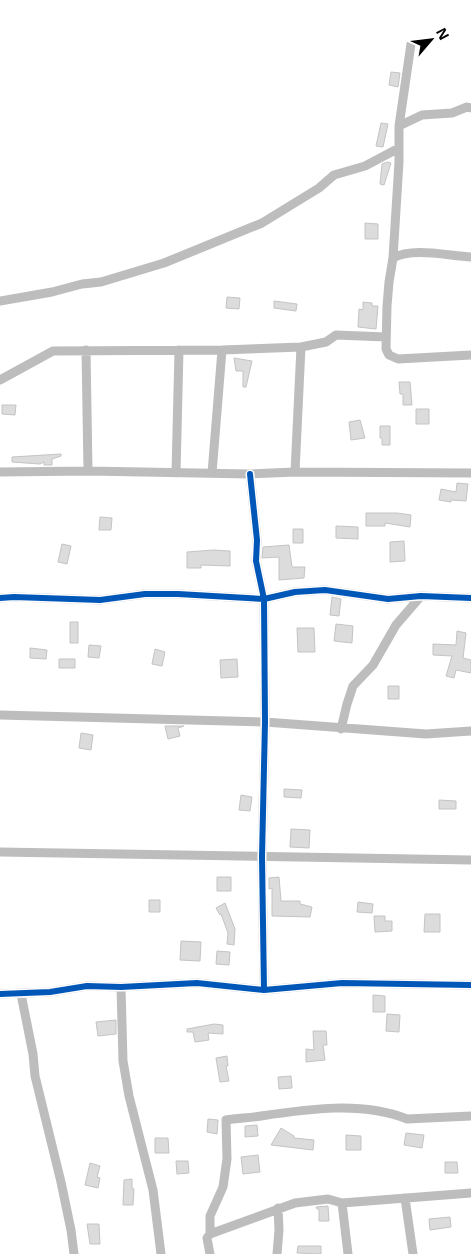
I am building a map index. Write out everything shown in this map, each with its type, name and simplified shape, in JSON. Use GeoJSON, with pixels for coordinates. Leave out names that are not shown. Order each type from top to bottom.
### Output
{"type":"FeatureCollection","features":[{"type":"Feature","properties":{"kind":"street"},"geometry":{"type":"LineString","coordinates":[[411,44],[399,126],[393,258],[389,282],[386,350],[389,355],[398,359],[471,355]]}},
{"type":"Feature","properties":{"kind":"street"},"geometry":{"type":"LineString","coordinates":[[399,126],[422,115],[452,113],[471,108]]}},
{"type":"Feature","properties":{"kind":"street"},"geometry":{"type":"LineString","coordinates":[[0,301],[100,282],[164,263],[262,223],[319,188],[334,175],[365,166],[399,148]]}},
{"type":"Feature","properties":{"kind":"street"},"geometry":{"type":"LineString","coordinates":[[393,258],[411,252],[471,257]]}},
{"type":"Feature","properties":{"kind":"street"},"geometry":{"type":"LineString","coordinates":[[0,380],[53,351],[222,350],[301,347],[326,342],[336,335],[386,337]]}},
{"type":"Feature","properties":{"kind":"street"},"geometry":{"type":"LineString","coordinates":[[295,472],[301,347]]}},
{"type":"Feature","properties":{"kind":"street"},"geometry":{"type":"LineString","coordinates":[[86,350],[88,470]]}},
{"type":"Feature","properties":{"kind":"street"},"geometry":{"type":"LineString","coordinates":[[176,473],[179,350]]}},
{"type":"Feature","properties":{"kind":"street"},"geometry":{"type":"LineString","coordinates":[[212,473],[222,350]]}},
{"type":"Feature","properties":{"kind":"street"},"geometry":{"type":"LineString","coordinates":[[0,472],[88,470],[250,474],[295,472],[471,473]]}},
{"type":"Feature","properties":{"kind":"street"},"geometry":{"type":"LineString","coordinates":[[250,474],[256,561],[264,599],[265,722],[262,857],[264,990]]}},
{"type":"Feature","properties":{"kind":"street"},"geometry":{"type":"LineString","coordinates":[[0,598],[14,596],[111,600],[145,594],[178,594],[264,599],[294,592],[325,590],[388,598],[421,596],[471,598]]}},
{"type":"Feature","properties":{"kind":"street"},"geometry":{"type":"LineString","coordinates":[[341,729],[353,686],[373,665],[396,626],[421,596]]}},
{"type":"Feature","properties":{"kind":"street"},"geometry":{"type":"LineString","coordinates":[[0,715],[265,722],[426,734],[471,731]]}},
{"type":"Feature","properties":{"kind":"street"},"geometry":{"type":"LineString","coordinates":[[0,852],[89,852],[471,860]]}},
{"type":"Feature","properties":{"kind":"street"},"geometry":{"type":"LineString","coordinates":[[0,994],[50,992],[87,986],[121,987],[197,983],[264,990],[342,983],[471,986]]}},
{"type":"Feature","properties":{"kind":"street"},"geometry":{"type":"LineString","coordinates":[[121,987],[123,1061],[129,1096],[153,1190],[161,1254]]}},
{"type":"Feature","properties":{"kind":"street"},"geometry":{"type":"LineString","coordinates":[[21,994],[33,1054],[34,1076],[62,1182],[74,1254]]}},
{"type":"Feature","properties":{"kind":"street"},"geometry":{"type":"LineString","coordinates":[[210,1254],[207,1238],[210,1234],[210,1216],[221,1191],[224,1177],[227,1150],[226,1120],[322,1109],[382,1111],[398,1114],[406,1119],[471,1116]]}},
{"type":"Feature","properties":{"kind":"street"},"geometry":{"type":"LineString","coordinates":[[210,1234],[278,1208],[320,1199],[328,1198],[342,1203],[471,1193]]}},
{"type":"Feature","properties":{"kind":"street"},"geometry":{"type":"LineString","coordinates":[[405,1198],[413,1254]]}},
{"type":"Feature","properties":{"kind":"street"},"geometry":{"type":"LineString","coordinates":[[342,1203],[348,1254]]}},
{"type":"Feature","properties":{"kind":"street"},"geometry":{"type":"LineString","coordinates":[[277,1254],[278,1208]]}},
{"type":"Feature","properties":{"kind":"building"},"geometry":{"type":"Polygon","coordinates":[[[391,72],[400,73],[398,87],[389,85],[391,72]]]}},
{"type":"Feature","properties":{"kind":"building"},"geometry":{"type":"Polygon","coordinates":[[[381,123],[388,124],[383,147],[376,146],[381,123]]]}},
{"type":"Feature","properties":{"kind":"building"},"geometry":{"type":"Polygon","coordinates":[[[391,163],[384,185],[380,184],[382,164],[391,163]]]}},
{"type":"Feature","properties":{"kind":"building"},"geometry":{"type":"Polygon","coordinates":[[[365,223],[378,224],[378,239],[365,239],[365,223]]]}},
{"type":"Feature","properties":{"kind":"building"},"geometry":{"type":"Polygon","coordinates":[[[227,297],[240,298],[239,309],[226,308],[227,297]]]}},
{"type":"Feature","properties":{"kind":"building"},"geometry":{"type":"Polygon","coordinates":[[[274,301],[297,304],[296,311],[274,308],[274,301]]]}},
{"type":"Feature","properties":{"kind":"building"},"geometry":{"type":"Polygon","coordinates":[[[363,302],[372,303],[372,306],[378,306],[376,329],[358,327],[359,309],[363,310],[363,302]]]}},
{"type":"Feature","properties":{"kind":"building"},"geometry":{"type":"Polygon","coordinates":[[[234,358],[252,361],[246,387],[243,387],[243,371],[236,371],[234,358]]]}},
{"type":"Feature","properties":{"kind":"building"},"geometry":{"type":"Polygon","coordinates":[[[399,382],[410,382],[412,405],[403,405],[403,394],[400,394],[399,382]]]}},
{"type":"Feature","properties":{"kind":"building"},"geometry":{"type":"Polygon","coordinates":[[[2,405],[16,405],[15,415],[2,414],[2,405]]]}},
{"type":"Feature","properties":{"kind":"building"},"geometry":{"type":"Polygon","coordinates":[[[416,409],[429,409],[429,424],[416,424],[416,409]]]}},
{"type":"Feature","properties":{"kind":"building"},"geometry":{"type":"Polygon","coordinates":[[[360,420],[365,438],[351,440],[349,422],[360,420]]]}},
{"type":"Feature","properties":{"kind":"building"},"geometry":{"type":"Polygon","coordinates":[[[380,426],[390,426],[390,445],[382,445],[380,426]]]}},
{"type":"Feature","properties":{"kind":"building"},"geometry":{"type":"Polygon","coordinates":[[[61,454],[61,456],[52,459],[52,465],[44,465],[44,462],[40,464],[12,462],[12,457],[61,454]]]}},
{"type":"Feature","properties":{"kind":"building"},"geometry":{"type":"Polygon","coordinates":[[[457,483],[468,484],[466,501],[451,500],[451,502],[439,500],[441,489],[456,492],[457,483]]]}},
{"type":"Feature","properties":{"kind":"building"},"geometry":{"type":"Polygon","coordinates":[[[366,513],[411,515],[410,527],[385,523],[385,526],[366,526],[366,513]]]}},
{"type":"Feature","properties":{"kind":"building"},"geometry":{"type":"Polygon","coordinates":[[[100,517],[112,518],[111,530],[99,530],[100,517]]]}},
{"type":"Feature","properties":{"kind":"building"},"geometry":{"type":"Polygon","coordinates":[[[336,526],[358,527],[358,539],[336,538],[336,526]]]}},
{"type":"Feature","properties":{"kind":"building"},"geometry":{"type":"Polygon","coordinates":[[[293,529],[303,529],[303,543],[293,543],[293,529]]]}},
{"type":"Feature","properties":{"kind":"building"},"geometry":{"type":"Polygon","coordinates":[[[404,541],[405,561],[390,562],[390,542],[404,541]]]}},
{"type":"Feature","properties":{"kind":"building"},"geometry":{"type":"Polygon","coordinates":[[[62,544],[71,546],[67,564],[58,562],[62,544]]]}},
{"type":"Feature","properties":{"kind":"building"},"geometry":{"type":"Polygon","coordinates":[[[289,545],[292,567],[305,567],[304,578],[279,580],[279,557],[262,558],[263,547],[289,545]]]}},
{"type":"Feature","properties":{"kind":"building"},"geometry":{"type":"Polygon","coordinates":[[[230,551],[230,566],[201,565],[201,568],[187,568],[187,552],[230,551]]]}},
{"type":"Feature","properties":{"kind":"building"},"geometry":{"type":"Polygon","coordinates":[[[332,597],[341,599],[339,616],[330,615],[332,597]]]}},
{"type":"Feature","properties":{"kind":"building"},"geometry":{"type":"Polygon","coordinates":[[[70,622],[78,622],[78,643],[70,643],[70,622]]]}},
{"type":"Feature","properties":{"kind":"building"},"geometry":{"type":"Polygon","coordinates":[[[336,624],[353,626],[352,643],[334,641],[336,624]]]}},
{"type":"Feature","properties":{"kind":"building"},"geometry":{"type":"Polygon","coordinates":[[[297,628],[314,628],[315,652],[298,652],[297,628]]]}},
{"type":"Feature","properties":{"kind":"building"},"geometry":{"type":"Polygon","coordinates":[[[457,631],[466,633],[463,658],[471,660],[471,673],[456,670],[454,678],[446,676],[452,656],[433,655],[433,644],[456,645],[457,631]]]}},
{"type":"Feature","properties":{"kind":"building"},"geometry":{"type":"Polygon","coordinates":[[[89,645],[101,646],[99,658],[88,657],[89,645]]]}},
{"type":"Feature","properties":{"kind":"building"},"geometry":{"type":"Polygon","coordinates":[[[30,648],[47,650],[46,659],[30,658],[30,648]]]}},
{"type":"Feature","properties":{"kind":"building"},"geometry":{"type":"Polygon","coordinates":[[[155,649],[165,652],[162,666],[152,664],[155,649]]]}},
{"type":"Feature","properties":{"kind":"building"},"geometry":{"type":"Polygon","coordinates":[[[59,659],[75,659],[75,668],[59,668],[59,659]]]}},
{"type":"Feature","properties":{"kind":"building"},"geometry":{"type":"Polygon","coordinates":[[[237,659],[238,677],[221,678],[220,660],[237,659]]]}},
{"type":"Feature","properties":{"kind":"building"},"geometry":{"type":"Polygon","coordinates":[[[388,686],[399,686],[399,699],[388,699],[388,686]]]}},
{"type":"Feature","properties":{"kind":"building"},"geometry":{"type":"Polygon","coordinates":[[[165,726],[184,726],[178,728],[180,736],[168,739],[165,726]]]}},
{"type":"Feature","properties":{"kind":"building"},"geometry":{"type":"Polygon","coordinates":[[[81,733],[93,735],[91,750],[79,748],[81,733]]]}},
{"type":"Feature","properties":{"kind":"building"},"geometry":{"type":"Polygon","coordinates":[[[284,789],[302,790],[301,798],[284,797],[284,789]]]}},
{"type":"Feature","properties":{"kind":"building"},"geometry":{"type":"Polygon","coordinates":[[[241,795],[252,797],[250,811],[239,810],[241,795]]]}},
{"type":"Feature","properties":{"kind":"building"},"geometry":{"type":"Polygon","coordinates":[[[439,800],[456,801],[456,809],[439,809],[439,800]]]}},
{"type":"Feature","properties":{"kind":"building"},"geometry":{"type":"Polygon","coordinates":[[[291,829],[310,830],[309,848],[290,847],[291,829]]]}},
{"type":"Feature","properties":{"kind":"building"},"geometry":{"type":"Polygon","coordinates":[[[217,877],[231,877],[231,891],[217,891],[217,877]]]}},
{"type":"Feature","properties":{"kind":"building"},"geometry":{"type":"Polygon","coordinates":[[[279,877],[281,901],[300,901],[300,904],[312,907],[310,917],[272,916],[272,888],[269,889],[269,878],[279,877]]]}},
{"type":"Feature","properties":{"kind":"building"},"geometry":{"type":"Polygon","coordinates":[[[149,900],[160,900],[160,912],[149,912],[149,900]]]}},
{"type":"Feature","properties":{"kind":"building"},"geometry":{"type":"Polygon","coordinates":[[[358,902],[373,904],[372,913],[357,912],[358,902]]]}},
{"type":"Feature","properties":{"kind":"building"},"geometry":{"type":"Polygon","coordinates":[[[225,903],[235,929],[234,945],[227,944],[228,933],[221,914],[216,908],[225,903]]]}},
{"type":"Feature","properties":{"kind":"building"},"geometry":{"type":"Polygon","coordinates":[[[425,914],[440,914],[440,932],[424,932],[425,914]]]}},
{"type":"Feature","properties":{"kind":"building"},"geometry":{"type":"Polygon","coordinates":[[[374,916],[385,916],[385,921],[392,921],[392,931],[375,932],[374,916]]]}},
{"type":"Feature","properties":{"kind":"building"},"geometry":{"type":"Polygon","coordinates":[[[181,941],[201,942],[200,961],[180,960],[181,941]]]}},
{"type":"Feature","properties":{"kind":"building"},"geometry":{"type":"Polygon","coordinates":[[[217,951],[230,952],[229,965],[216,964],[217,951]]]}},
{"type":"Feature","properties":{"kind":"building"},"geometry":{"type":"Polygon","coordinates":[[[373,995],[385,996],[385,1012],[373,1012],[373,995]]]}},
{"type":"Feature","properties":{"kind":"building"},"geometry":{"type":"Polygon","coordinates":[[[387,1014],[400,1015],[399,1032],[386,1031],[387,1014]]]}},
{"type":"Feature","properties":{"kind":"building"},"geometry":{"type":"Polygon","coordinates":[[[116,1020],[116,1034],[98,1036],[96,1022],[116,1020]]]}},
{"type":"Feature","properties":{"kind":"building"},"geometry":{"type":"Polygon","coordinates":[[[214,1024],[223,1025],[223,1034],[208,1033],[209,1040],[195,1042],[193,1032],[187,1032],[187,1029],[214,1024]]]}},
{"type":"Feature","properties":{"kind":"building"},"geometry":{"type":"Polygon","coordinates":[[[313,1031],[326,1031],[327,1045],[323,1045],[325,1060],[306,1062],[306,1049],[314,1050],[313,1031]]]}},
{"type":"Feature","properties":{"kind":"building"},"geometry":{"type":"Polygon","coordinates":[[[227,1056],[228,1066],[226,1066],[229,1081],[220,1082],[216,1058],[227,1056]]]}},
{"type":"Feature","properties":{"kind":"building"},"geometry":{"type":"Polygon","coordinates":[[[291,1076],[292,1088],[279,1089],[278,1077],[291,1076]]]}},
{"type":"Feature","properties":{"kind":"building"},"geometry":{"type":"Polygon","coordinates":[[[208,1119],[218,1120],[217,1134],[207,1132],[208,1119]]]}},
{"type":"Feature","properties":{"kind":"building"},"geometry":{"type":"Polygon","coordinates":[[[257,1125],[258,1136],[245,1137],[245,1126],[257,1125]]]}},
{"type":"Feature","properties":{"kind":"building"},"geometry":{"type":"Polygon","coordinates":[[[281,1128],[294,1136],[294,1138],[314,1140],[313,1150],[271,1145],[281,1128]]]}},
{"type":"Feature","properties":{"kind":"building"},"geometry":{"type":"Polygon","coordinates":[[[406,1133],[424,1135],[422,1148],[404,1145],[406,1133]]]}},
{"type":"Feature","properties":{"kind":"building"},"geometry":{"type":"Polygon","coordinates":[[[346,1135],[361,1136],[361,1150],[346,1150],[346,1135]]]}},
{"type":"Feature","properties":{"kind":"building"},"geometry":{"type":"Polygon","coordinates":[[[155,1138],[168,1138],[169,1153],[155,1153],[155,1138]]]}},
{"type":"Feature","properties":{"kind":"building"},"geometry":{"type":"Polygon","coordinates":[[[258,1155],[260,1172],[243,1174],[241,1157],[258,1155]]]}},
{"type":"Feature","properties":{"kind":"building"},"geometry":{"type":"Polygon","coordinates":[[[176,1161],[188,1161],[189,1173],[177,1174],[176,1161]]]}},
{"type":"Feature","properties":{"kind":"building"},"geometry":{"type":"Polygon","coordinates":[[[445,1162],[457,1162],[458,1173],[445,1173],[445,1162]]]}},
{"type":"Feature","properties":{"kind":"building"},"geometry":{"type":"Polygon","coordinates":[[[90,1163],[100,1166],[97,1177],[100,1178],[98,1188],[85,1185],[90,1163]]]}},
{"type":"Feature","properties":{"kind":"building"},"geometry":{"type":"Polygon","coordinates":[[[132,1179],[132,1188],[134,1189],[133,1205],[123,1205],[124,1180],[132,1179]]]}},
{"type":"Feature","properties":{"kind":"building"},"geometry":{"type":"Polygon","coordinates":[[[328,1206],[329,1221],[319,1221],[319,1209],[316,1207],[328,1206]]]}},
{"type":"Feature","properties":{"kind":"building"},"geometry":{"type":"Polygon","coordinates":[[[450,1217],[451,1227],[430,1230],[429,1219],[450,1217]]]}},
{"type":"Feature","properties":{"kind":"building"},"geometry":{"type":"Polygon","coordinates":[[[87,1224],[99,1224],[100,1244],[90,1244],[87,1224]]]}},
{"type":"Feature","properties":{"kind":"building"},"geometry":{"type":"Polygon","coordinates":[[[298,1246],[321,1246],[321,1254],[297,1253],[298,1246]]]}},
{"type":"Feature","properties":{"kind":"cycle path"},"geometry":{"type":"LineString","coordinates":[[250,474],[257,540],[256,561],[264,599],[265,722],[262,857],[264,990]]}},
{"type":"Feature","properties":{"kind":"cycle path"},"geometry":{"type":"LineString","coordinates":[[0,598],[100,600],[145,594],[178,594],[264,599],[295,592],[325,590],[388,599],[421,596],[471,598]]}},
{"type":"Feature","properties":{"kind":"cycle path"},"geometry":{"type":"LineString","coordinates":[[0,994],[50,992],[87,986],[121,987],[197,983],[264,990],[342,983],[471,985]]}}]}
